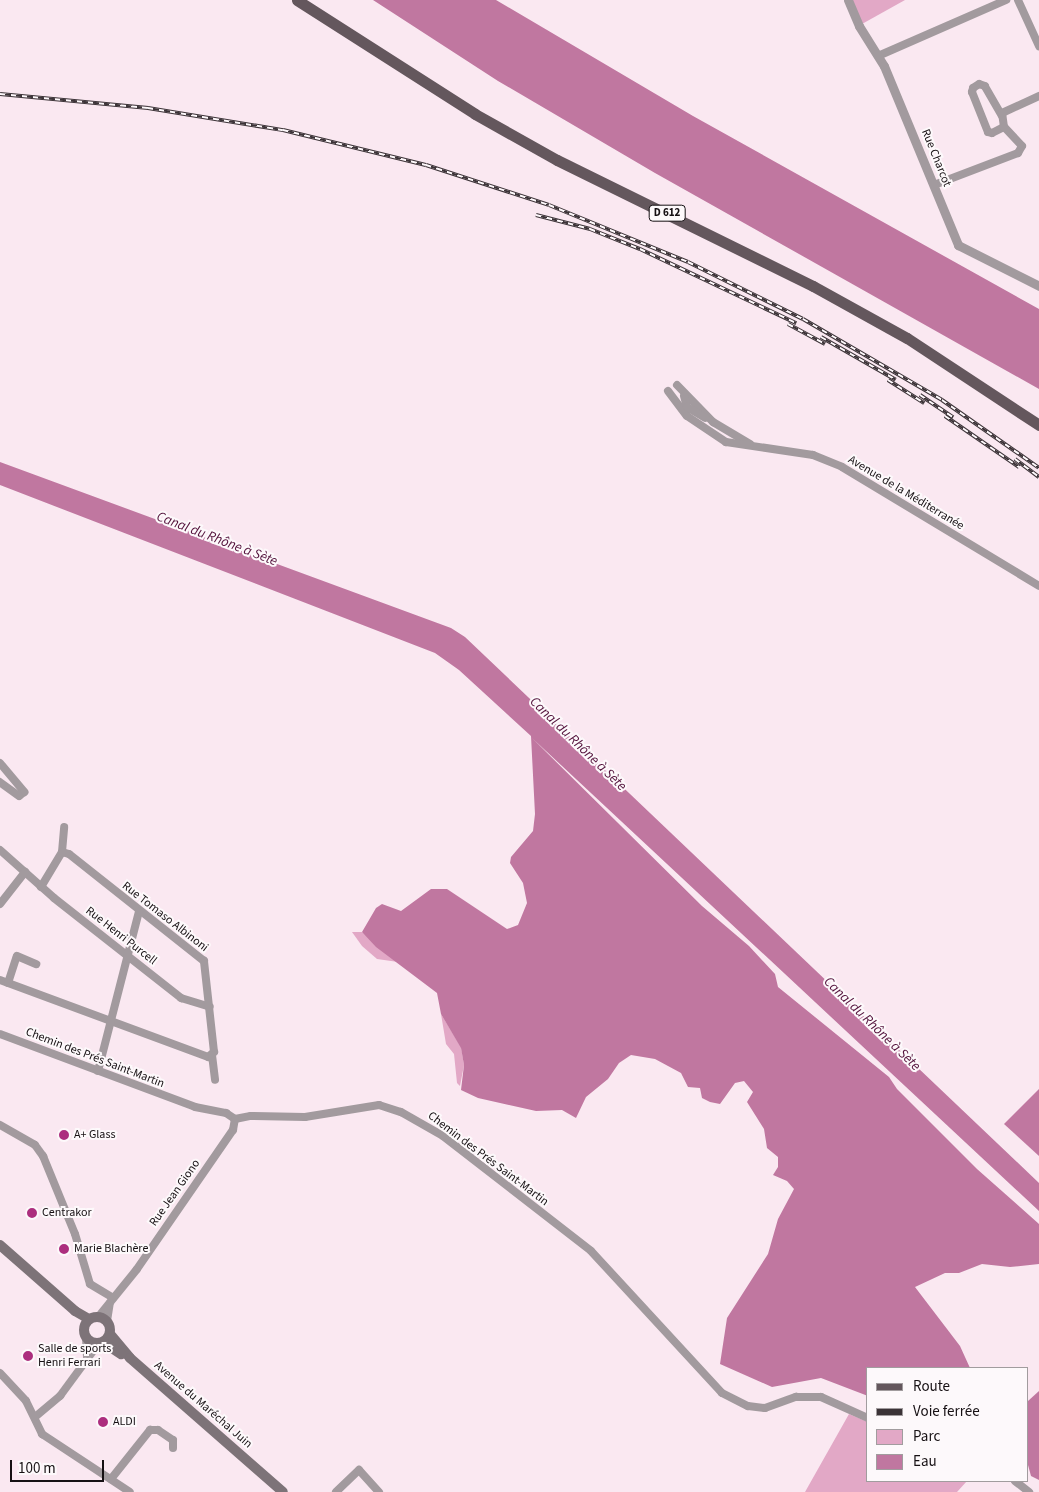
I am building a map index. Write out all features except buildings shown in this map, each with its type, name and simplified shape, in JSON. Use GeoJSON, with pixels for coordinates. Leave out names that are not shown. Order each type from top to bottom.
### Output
{"type":"FeatureCollection","features":[{"type":"Feature","properties":{"kind":"main road","name":"D 612"},"geometry":{"type":"LineString","coordinates":[[297,0],[475,114],[557,160],[813,286],[907,338],[1039,425]]}},
{"type":"Feature","properties":{"kind":"main road"},"geometry":{"type":"LineString","coordinates":[[0,1245],[75,1311],[95,1320],[104,1340]]}},
{"type":"Feature","properties":{"kind":"main road"},"geometry":{"type":"LineString","coordinates":[[95,1320],[86,1338],[104,1340]]}},
{"type":"Feature","properties":{"kind":"main road","name":"Avenue du Maréchal Juin"},"geometry":{"type":"LineString","coordinates":[[104,1340],[278,1492]]}},
{"type":"Feature","properties":{"kind":"main road","name":"Avenue du Maréchal Juin"},"geometry":{"type":"LineString","coordinates":[[104,1340],[130,1358],[283,1492]]}},
{"type":"Feature","properties":{"kind":"street","name":"Rue Charcot"},"geometry":{"type":"LineString","coordinates":[[848,0],[859,26],[878,56],[960,249],[1039,286]]}},
{"type":"Feature","properties":{"kind":"street"},"geometry":{"type":"LineString","coordinates":[[878,56],[1006,0]]}},
{"type":"Feature","properties":{"kind":"street"},"geometry":{"type":"LineString","coordinates":[[1018,0],[1039,46]]}},
{"type":"Feature","properties":{"kind":"street"},"geometry":{"type":"LineString","coordinates":[[934,185],[1018,153],[1022,146],[1004,127],[1002,116],[985,86],[982,84],[973,88],[972,92],[988,132],[1004,127]]}},
{"type":"Feature","properties":{"kind":"street"},"geometry":{"type":"LineString","coordinates":[[1002,116],[1006,111],[1039,96]]}},
{"type":"Feature","properties":{"kind":"street","name":"Avenue de la Méditerranée"},"geometry":{"type":"LineString","coordinates":[[677,385],[684,396],[714,422]]}},
{"type":"Feature","properties":{"kind":"street","name":"Avenue de la Méditerranée"},"geometry":{"type":"LineString","coordinates":[[668,391],[705,431],[726,442],[813,455],[842,467],[1039,586]]}},
{"type":"Feature","properties":{"kind":"street","name":"Avenue de la Méditerranée"},"geometry":{"type":"LineString","coordinates":[[684,396],[685,408]]}},
{"type":"Feature","properties":{"kind":"street","name":"Avenue de la Méditerranée"},"geometry":{"type":"LineString","coordinates":[[685,408],[714,422],[751,445]]}},
{"type":"Feature","properties":{"kind":"street"},"geometry":{"type":"LineString","coordinates":[[0,763],[24,792],[19,796],[0,782]]}},
{"type":"Feature","properties":{"kind":"street"},"geometry":{"type":"LineString","coordinates":[[41,887],[62,852],[64,827]]}},
{"type":"Feature","properties":{"kind":"street","name":"Rue Tomaso Albinoni"},"geometry":{"type":"LineString","coordinates":[[62,852],[204,961],[210,1007],[215,1080]]}},
{"type":"Feature","properties":{"kind":"street","name":"Rue Henri Purcell"},"geometry":{"type":"LineString","coordinates":[[1,853],[41,887],[182,998],[210,1007]]}},
{"type":"Feature","properties":{"kind":"street"},"geometry":{"type":"LineString","coordinates":[[0,904],[25,872]]}},
{"type":"Feature","properties":{"kind":"street"},"geometry":{"type":"LineString","coordinates":[[98,1072],[126,955],[139,911]]}},
{"type":"Feature","properties":{"kind":"street"},"geometry":{"type":"LineString","coordinates":[[36,964],[17,956],[4,982],[110,1021],[212,1055]]}},
{"type":"Feature","properties":{"kind":"street","name":"Chemin des Prés Saint-Martin"},"geometry":{"type":"LineString","coordinates":[[0,1034],[195,1107],[226,1113],[235,1119],[251,1116],[305,1117],[379,1105],[401,1112],[443,1136],[591,1251],[727,1396],[748,1406],[765,1408],[796,1397],[821,1397],[866,1417]]}},
{"type":"Feature","properties":{"kind":"street","name":"Rue Jean Giono"},"geometry":{"type":"LineString","coordinates":[[111,1299],[137,1269],[233,1130],[235,1119]]}},
{"type":"Feature","properties":{"kind":"street"},"geometry":{"type":"LineString","coordinates":[[0,1125],[35,1145],[44,1156],[75,1234],[90,1284],[111,1299],[95,1320]]}},
{"type":"Feature","properties":{"kind":"street"},"geometry":{"type":"LineString","coordinates":[[86,1338],[87,1356]]}},
{"type":"Feature","properties":{"kind":"street"},"geometry":{"type":"LineString","coordinates":[[35,1417],[54,1402],[75,1379],[87,1356],[104,1340]]}},
{"type":"Feature","properties":{"kind":"street"},"geometry":{"type":"LineString","coordinates":[[0,1373],[26,1401],[42,1434],[130,1492]]}},
{"type":"Feature","properties":{"kind":"street"},"geometry":{"type":"LineString","coordinates":[[113,1481],[150,1430],[158,1430],[173,1440],[173,1448]]}},
{"type":"Feature","properties":{"kind":"street"},"geometry":{"type":"LineString","coordinates":[[336,1492],[360,1470],[379,1492]]}},
{"type":"Feature","properties":{"kind":"street"},"geometry":{"type":"LineString","coordinates":[[1016,1482],[1029,1492]]}},
{"type":"Feature","properties":{"kind":"green space"},"geometry":{"type":"Polygon","coordinates":[[[851,0],[905,0],[862,24],[851,0]]]}},
{"type":"Feature","properties":{"kind":"green space"},"geometry":{"type":"Polygon","coordinates":[[[352,932],[362,932],[398,962],[377,959],[362,946],[352,932]]]}},
{"type":"Feature","properties":{"kind":"green space"},"geometry":{"type":"Polygon","coordinates":[[[441,1014],[461,1047],[464,1065],[460,1086],[457,1083],[454,1054],[446,1044],[441,1014]]]}},
{"type":"Feature","properties":{"kind":"green space"},"geometry":{"type":"Polygon","coordinates":[[[849,1414],[866,1421],[866,1482],[966,1482],[957,1492],[805,1492],[849,1414]]]}},
{"type":"Feature","properties":{"kind":"water"},"geometry":{"type":"Polygon","coordinates":[[[373,0],[496,0],[693,116],[1039,309],[1039,389],[655,173],[498,81],[373,0]]]}},
{"type":"Feature","properties":{"kind":"water"},"geometry":{"type":"Polygon","coordinates":[[[0,462],[451,628],[465,637],[1039,1183],[1039,1211],[532,738],[702,906],[749,946],[775,974],[778,987],[889,1077],[897,1089],[977,1169],[1039,1224],[1039,1264],[1010,1267],[982,1264],[959,1273],[945,1273],[915,1287],[960,1346],[970,1367],[866,1367],[866,1395],[821,1378],[772,1387],[720,1364],[727,1318],[768,1254],[778,1219],[794,1189],[787,1181],[773,1175],[778,1167],[778,1157],[767,1148],[764,1129],[747,1102],[753,1092],[744,1081],[735,1083],[720,1104],[710,1102],[702,1098],[700,1088],[688,1087],[681,1073],[655,1059],[631,1055],[619,1063],[608,1079],[586,1097],[576,1118],[562,1110],[536,1111],[478,1098],[461,1090],[464,1065],[461,1048],[441,1014],[437,993],[376,947],[362,932],[376,908],[382,904],[401,911],[431,889],[447,889],[507,929],[518,925],[527,903],[523,883],[510,863],[511,857],[533,831],[535,814],[531,736],[459,670],[435,653],[0,485],[0,462]]]}},
{"type":"Feature","properties":{"kind":"water"},"geometry":{"type":"Polygon","coordinates":[[[1039,1089],[1039,1156],[1004,1124],[1039,1089]]]}},
{"type":"Feature","properties":{"kind":"water"},"geometry":{"type":"Polygon","coordinates":[[[1039,1391],[1039,1480],[1031,1476],[1029,1469],[1029,1400],[1039,1391]]]}},
{"type":"Feature","properties":{"kind":"railway"},"geometry":{"type":"LineString","coordinates":[[0,94],[148,108],[283,130],[426,165],[549,205],[688,262],[803,319],[942,400],[1039,468]]}},
{"type":"Feature","properties":{"kind":"railway"},"geometry":{"type":"LineString","coordinates":[[536,215],[590,229],[640,249],[796,323]]}},
{"type":"Feature","properties":{"kind":"railway"},"geometry":{"type":"LineString","coordinates":[[788,324],[825,344]]}},
{"type":"Feature","properties":{"kind":"railway"},"geometry":{"type":"LineString","coordinates":[[821,337],[896,380]]}},
{"type":"Feature","properties":{"kind":"railway"},"geometry":{"type":"LineString","coordinates":[[888,380],[924,403]]}},
{"type":"Feature","properties":{"kind":"railway"},"geometry":{"type":"LineString","coordinates":[[920,395],[953,417]]}},
{"type":"Feature","properties":{"kind":"railway"},"geometry":{"type":"LineString","coordinates":[[945,416],[1019,467]]}},
{"type":"Feature","properties":{"kind":"railway"},"geometry":{"type":"LineString","coordinates":[[1015,459],[1039,477]]}},
{"type":"Feature","properties":{"kind":"place","name":"A+ Glass"},"geometry":{"type":"Point","coordinates":[64,1135]}},
{"type":"Feature","properties":{"kind":"place","name":"Centrakor"},"geometry":{"type":"Point","coordinates":[32,1213]}},
{"type":"Feature","properties":{"kind":"place","name":"Marie Blachère"},"geometry":{"type":"Point","coordinates":[64,1249]}},
{"type":"Feature","properties":{"kind":"place","name":"Salle de sports Henri Ferrari"},"geometry":{"type":"Point","coordinates":[28,1356]}},
{"type":"Feature","properties":{"kind":"place","name":"ALDI"},"geometry":{"type":"Point","coordinates":[103,1422]}},
{"type":"Feature","properties":{"kind":"water label","name":"Canal du Rhône à Sète"},"geometry":{"type":"Point","coordinates":[217,539]}},
{"type":"Feature","properties":{"kind":"water label","name":"Canal du Rhône à Sète"},"geometry":{"type":"Point","coordinates":[578,744]}},
{"type":"Feature","properties":{"kind":"water label","name":"Canal du Rhône à Sète"},"geometry":{"type":"Point","coordinates":[872,1024]}}]}
